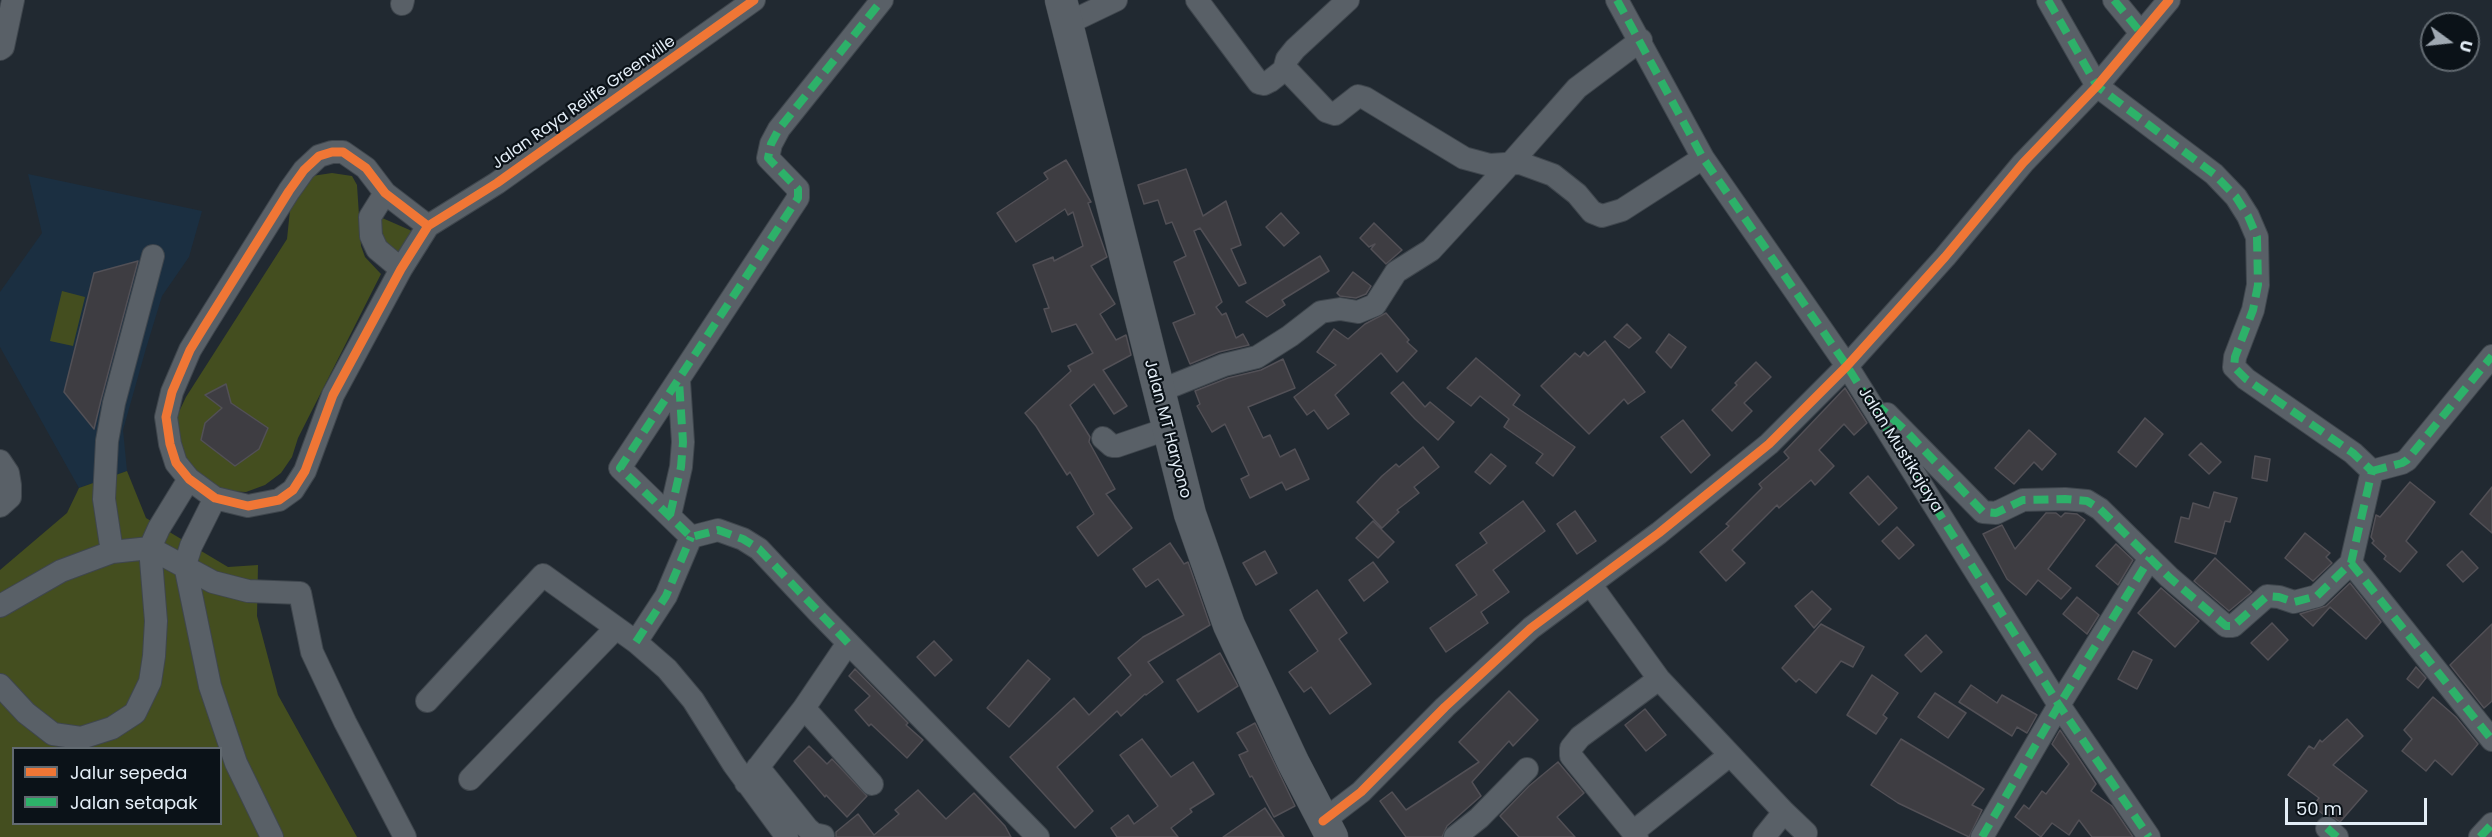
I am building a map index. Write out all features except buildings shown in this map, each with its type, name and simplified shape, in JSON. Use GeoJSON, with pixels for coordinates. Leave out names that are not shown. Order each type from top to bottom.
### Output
{"type":"FeatureCollection","features":[{"type":"Feature","properties":{"kind":"main road","name":"Jalan MT Haryono"},"geometry":{"type":"LineString","coordinates":[[1064,12],[1157,392],[1190,514],[1229,625],[1293,762],[1328,829]]}},
{"type":"Feature","properties":{"kind":"street"},"geometry":{"type":"LineString","coordinates":[[0,49],[3,47],[13,0]]}},
{"type":"Feature","properties":{"kind":"street","name":"Jalan Raya Relife Greenville"},"geometry":{"type":"LineString","coordinates":[[428,226],[385,193],[366,168],[343,152],[332,152],[319,156],[289,190],[204,327],[171,392],[166,417],[170,444],[176,463],[189,479],[215,498],[248,506],[279,500],[293,490],[305,471],[333,395],[401,269],[428,226],[497,183],[754,0]]}},
{"type":"Feature","properties":{"kind":"street"},"geometry":{"type":"LineString","coordinates":[[691,537],[620,468],[798,198],[798,189],[768,158],[771,144],[779,129],[882,0]]}},
{"type":"Feature","properties":{"kind":"street"},"geometry":{"type":"LineString","coordinates":[[1064,12],[1116,0]]}},
{"type":"Feature","properties":{"kind":"street"},"geometry":{"type":"LineString","coordinates":[[1197,0],[1259,83],[1264,84],[1284,70],[1287,59],[1295,49],[1348,0]]}},
{"type":"Feature","properties":{"kind":"street","name":"Jalan Mustikajaya"},"geometry":{"type":"LineString","coordinates":[[1617,0],[1641,40],[1703,158],[1847,366],[2059,705],[2149,837]]}},
{"type":"Feature","properties":{"kind":"street"},"geometry":{"type":"LineString","coordinates":[[2048,0],[2097,86],[2214,174],[2236,197],[2248,216],[2257,237],[2258,285],[2253,310],[2235,357],[2234,367],[2247,379],[2353,453],[2373,471]]}},
{"type":"Feature","properties":{"kind":"street"},"geometry":{"type":"LineString","coordinates":[[2114,0],[2141,33]]}},
{"type":"Feature","properties":{"kind":"street"},"geometry":{"type":"LineString","coordinates":[[1328,829],[1444,707],[1531,628],[1591,585],[1769,444],[1847,366],[1945,257],[2023,163],[2097,86],[2169,0]]}},
{"type":"Feature","properties":{"kind":"street"},"geometry":{"type":"LineString","coordinates":[[1157,392],[1224,365],[1257,357],[1322,312],[1341,309],[1358,312],[1375,305],[1396,272],[1431,249],[1577,88],[1641,40]]}},
{"type":"Feature","properties":{"kind":"street"},"geometry":{"type":"LineString","coordinates":[[1284,70],[1295,76],[1326,111],[1335,114],[1358,96],[1365,98],[1464,158],[1490,165],[1520,163],[1553,175],[1576,194],[1592,212],[1602,216],[1622,210],[1703,158]]}},
{"type":"Feature","properties":{"kind":"street"},"geometry":{"type":"LineString","coordinates":[[385,193],[370,217],[371,236],[377,249],[401,269]]}},
{"type":"Feature","properties":{"kind":"street"},"geometry":{"type":"LineString","coordinates":[[112,552],[104,499],[107,441],[114,403],[153,256]]}},
{"type":"Feature","properties":{"kind":"street"},"geometry":{"type":"LineString","coordinates":[[2373,471],[2407,460],[2492,356]]}},
{"type":"Feature","properties":{"kind":"street"},"geometry":{"type":"LineString","coordinates":[[670,515],[681,467],[683,442],[679,381]]}},
{"type":"Feature","properties":{"kind":"street"},"geometry":{"type":"LineString","coordinates":[[1866,395],[1904,429],[1983,512],[1996,513],[2023,501],[2065,499],[2087,501],[2100,509],[2150,558],[2226,626],[2233,626],[2267,596],[2294,602],[2317,596],[2351,563],[2373,471]]}},
{"type":"Feature","properties":{"kind":"street"},"geometry":{"type":"LineString","coordinates":[[1103,438],[1112,446],[1117,446],[1167,429]]}},
{"type":"Feature","properties":{"kind":"street"},"geometry":{"type":"LineString","coordinates":[[0,461],[8,472],[10,497],[0,506]]}},
{"type":"Feature","properties":{"kind":"street"},"geometry":{"type":"LineString","coordinates":[[0,685],[26,713],[53,734],[81,738],[112,728],[135,713],[150,682],[154,656],[156,621],[154,538],[189,479]]}},
{"type":"Feature","properties":{"kind":"street"},"geometry":{"type":"LineString","coordinates":[[215,498],[188,555],[210,686],[236,763],[272,837]]}},
{"type":"Feature","properties":{"kind":"street"},"geometry":{"type":"LineString","coordinates":[[691,537],[718,530],[743,539],[759,549],[1038,837]]}},
{"type":"Feature","properties":{"kind":"street"},"geometry":{"type":"LineString","coordinates":[[636,642],[666,596],[691,537]]}},
{"type":"Feature","properties":{"kind":"street"},"geometry":{"type":"LineString","coordinates":[[0,606],[60,571],[154,538],[188,555],[213,582],[271,594],[300,593],[312,652],[405,837]]}},
{"type":"Feature","properties":{"kind":"street"},"geometry":{"type":"LineString","coordinates":[[1982,837],[2059,705],[2150,558]]}},
{"type":"Feature","properties":{"kind":"street"},"geometry":{"type":"LineString","coordinates":[[2351,563],[2492,740]]}},
{"type":"Feature","properties":{"kind":"street"},"geometry":{"type":"LineString","coordinates":[[427,701],[543,575],[636,642],[667,669],[752,775],[807,828],[814,834],[823,836]]}},
{"type":"Feature","properties":{"kind":"street"},"geometry":{"type":"LineString","coordinates":[[1591,585],[1659,679],[1806,833]]}},
{"type":"Feature","properties":{"kind":"street"},"geometry":{"type":"LineString","coordinates":[[470,779],[616,628]]}},
{"type":"Feature","properties":{"kind":"street"},"geometry":{"type":"LineString","coordinates":[[752,775],[804,708],[848,643]]}},
{"type":"Feature","properties":{"kind":"street"},"geometry":{"type":"LineString","coordinates":[[1659,679],[1580,737],[1571,748],[1571,756],[1635,834],[1730,755]]}},
{"type":"Feature","properties":{"kind":"street"},"geometry":{"type":"LineString","coordinates":[[804,708],[872,784]]}},
{"type":"Feature","properties":{"kind":"street"},"geometry":{"type":"LineString","coordinates":[[1455,837],[1479,818],[1527,769]]}},
{"type":"Feature","properties":{"kind":"street"},"geometry":{"type":"LineString","coordinates":[[752,775],[787,837]]}},
{"type":"Feature","properties":{"kind":"street"},"geometry":{"type":"LineString","coordinates":[[1764,837],[1784,812]]}},
{"type":"Feature","properties":{"kind":"street"},"geometry":{"type":"LineString","coordinates":[[2480,837],[2492,824]]}},
{"type":"Feature","properties":{"kind":"shaded area"},"geometry":{"type":"Polygon","coordinates":[[[28,174],[202,211],[189,257],[162,296],[145,352],[123,430],[127,471],[79,488],[0,347],[0,292],[42,233],[28,174]]]}},
{"type":"Feature","properties":{"kind":"green space"},"geometry":{"type":"Polygon","coordinates":[[[332,173],[352,176],[357,185],[361,246],[365,257],[381,274],[298,438],[292,457],[281,473],[265,485],[246,492],[227,491],[208,485],[181,457],[177,416],[186,397],[287,239],[290,210],[312,176],[332,173]]]}},
{"type":"Feature","properties":{"kind":"green space"},"geometry":{"type":"Polygon","coordinates":[[[380,217],[412,231],[399,253],[382,248],[380,217]]]}},
{"type":"Feature","properties":{"kind":"green space"},"geometry":{"type":"Polygon","coordinates":[[[62,291],[85,297],[73,346],[50,341],[62,291]]]}},
{"type":"Feature","properties":{"kind":"green space"},"geometry":{"type":"Polygon","coordinates":[[[127,471],[146,518],[228,567],[258,565],[257,616],[278,695],[357,837],[0,837],[0,570],[67,513],[79,488],[127,471]]]}},
{"type":"Feature","properties":{"kind":"marked path"},"geometry":{"type":"LineString","coordinates":[[848,643],[759,549],[743,539],[718,530],[691,537],[620,468],[798,198],[798,189],[768,158],[771,144],[779,129],[882,0]]}},
{"type":"Feature","properties":{"kind":"marked path"},"geometry":{"type":"LineString","coordinates":[[1617,0],[1703,158],[1847,366],[2059,705],[2149,837]]}},
{"type":"Feature","properties":{"kind":"marked path"},"geometry":{"type":"LineString","coordinates":[[2048,0],[2097,86],[2214,174],[2236,197],[2248,216],[2257,237],[2258,285],[2253,310],[2235,357],[2234,367],[2246,379],[2353,453],[2372,471]]}},
{"type":"Feature","properties":{"kind":"marked path"},"geometry":{"type":"LineString","coordinates":[[2114,0],[2141,33]]}},
{"type":"Feature","properties":{"kind":"marked path"},"geometry":{"type":"LineString","coordinates":[[2372,471],[2407,460],[2492,356]]}},
{"type":"Feature","properties":{"kind":"marked path"},"geometry":{"type":"LineString","coordinates":[[670,515],[681,467],[683,442],[679,381]]}},
{"type":"Feature","properties":{"kind":"marked path"},"geometry":{"type":"LineString","coordinates":[[1875,403],[1904,429],[1983,512],[1996,513],[2023,500],[2087,501],[2100,509],[2169,577],[2226,626],[2233,626],[2267,596],[2294,602],[2317,596],[2351,563],[2372,471]]}},
{"type":"Feature","properties":{"kind":"marked path"},"geometry":{"type":"LineString","coordinates":[[636,642],[666,596],[691,537]]}},
{"type":"Feature","properties":{"kind":"marked path"},"geometry":{"type":"LineString","coordinates":[[1982,837],[2059,705],[2150,558]]}},
{"type":"Feature","properties":{"kind":"marked path"},"geometry":{"type":"LineString","coordinates":[[2351,563],[2492,740]]}},
{"type":"Feature","properties":{"kind":"marked path"},"geometry":{"type":"LineString","coordinates":[[2480,837],[2492,824]]}},
{"type":"Feature","properties":{"kind":"marked path"},"geometry":{"type":"LineString","coordinates":[[2327,828],[2337,837]]}},
{"type":"Feature","properties":{"kind":"cycle path"},"geometry":{"type":"LineString","coordinates":[[428,226],[385,193],[366,168],[343,152],[332,152],[319,156],[304,170],[190,350],[172,392],[166,417],[170,444],[176,463],[189,479],[215,498],[248,506],[279,500],[293,490],[305,471],[333,395],[401,269],[428,226],[497,183],[754,0]]}},
{"type":"Feature","properties":{"kind":"cycle path"},"geometry":{"type":"LineString","coordinates":[[1323,821],[1361,792],[1445,707],[1531,628],[1659,533],[1769,444],[1847,366],[1945,257],[2023,163],[2097,86],[2169,0]]}}]}
